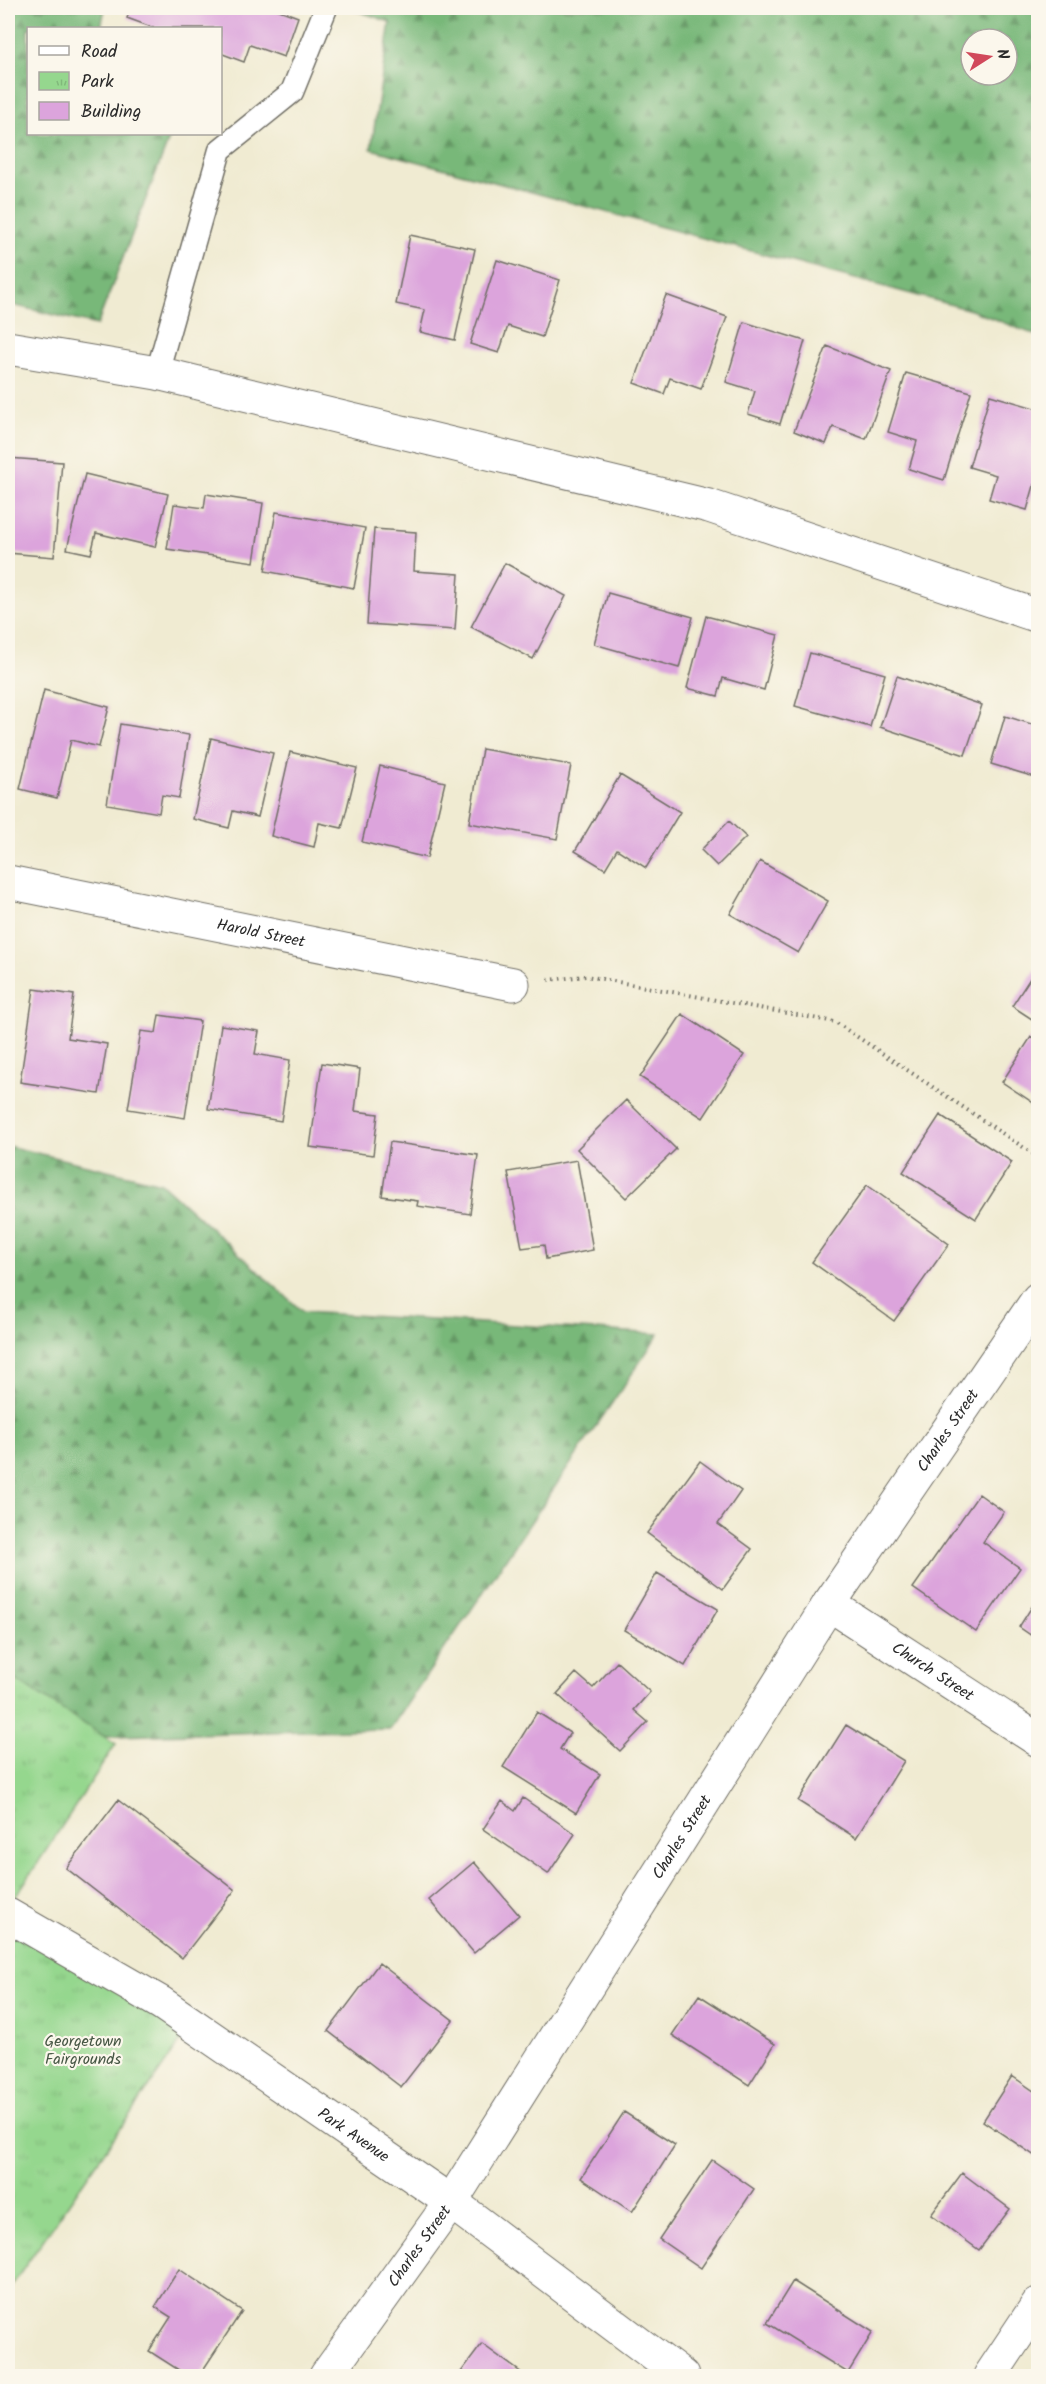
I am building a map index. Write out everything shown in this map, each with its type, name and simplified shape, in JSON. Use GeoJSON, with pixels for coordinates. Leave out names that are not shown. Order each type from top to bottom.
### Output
{"type":"FeatureCollection","features":[{"type":"Feature","properties":{"kind":"street"},"geometry":{"type":"LineString","coordinates":[[8,348],[157,373],[709,506],[1038,616]]}},
{"type":"Feature","properties":{"kind":"street","name":"Harold Street"},"geometry":{"type":"LineString","coordinates":[[8,882],[513,984]]}},
{"type":"Feature","properties":{"kind":"street","name":"Charles Street"},"geometry":{"type":"LineString","coordinates":[[326,2376],[451,2202],[829,1604],[1038,1299]]}},
{"type":"Feature","properties":{"kind":"street","name":"Church Street"},"geometry":{"type":"LineString","coordinates":[[829,1604],[1038,1740]]}},
{"type":"Feature","properties":{"kind":"street","name":"Park Avenue"},"geometry":{"type":"LineString","coordinates":[[8,1915],[161,2003],[451,2202],[682,2376]]}},
{"type":"Feature","properties":{"kind":"street"},"geometry":{"type":"LineString","coordinates":[[990,2376],[1038,2304]]}},
{"type":"Feature","properties":{"kind":"lane"},"geometry":{"type":"LineString","coordinates":[[157,373],[220,150],[292,92],[326,8]]}},
{"type":"Feature","properties":{"kind":"path"},"geometry":{"type":"LineString","coordinates":[[513,984],[586,976],[835,1022],[1038,1157]]}},
{"type":"Feature","properties":{"kind":"green space"},"geometry":{"type":"Polygon","coordinates":[[[8,8],[105,8],[101,27],[27,27],[27,135],[171,135],[97,325],[8,304],[8,8]]]}},
{"type":"Feature","properties":{"kind":"green space"},"geometry":{"type":"Polygon","coordinates":[[[349,8],[1038,8],[1038,336],[971,310],[371,149],[390,22],[349,8]]]}},
{"type":"Feature","properties":{"kind":"green space"},"geometry":{"type":"Polygon","coordinates":[[[8,1146],[161,1183],[303,1312],[659,1334],[390,1729],[73,1737],[8,1726],[8,1146]]]}},
{"type":"Feature","properties":{"kind":"green space","name":"Georgetown Fairgrounds"},"geometry":{"type":"Polygon","coordinates":[[[8,1675],[116,1744],[14,1899],[185,2035],[8,2291],[8,1675]]]}},
{"type":"Feature","properties":{"kind":"building"},"geometry":{"type":"Polygon","coordinates":[[[131,8],[274,8],[298,17],[284,57],[250,45],[244,62],[222,54],[222,27],[151,27],[127,18],[131,8]]]}},
{"type":"Feature","properties":{"kind":"building"},"geometry":{"type":"Polygon","coordinates":[[[410,235],[475,249],[455,340],[420,332],[425,310],[396,304],[410,235]]]}},
{"type":"Feature","properties":{"kind":"building"},"geometry":{"type":"Polygon","coordinates":[[[497,260],[560,280],[542,337],[508,326],[499,353],[470,344],[497,260]]]}},
{"type":"Feature","properties":{"kind":"building"},"geometry":{"type":"Polygon","coordinates":[[[666,295],[727,317],[701,389],[670,378],[664,394],[634,383],[666,295]]]}},
{"type":"Feature","properties":{"kind":"building"},"geometry":{"type":"Polygon","coordinates":[[[744,322],[805,341],[780,424],[748,414],[755,391],[726,382],[744,322]]]}},
{"type":"Feature","properties":{"kind":"building"},"geometry":{"type":"Polygon","coordinates":[[[827,346],[891,371],[866,439],[833,427],[826,444],[794,431],[827,346]]]}},
{"type":"Feature","properties":{"kind":"building"},"geometry":{"type":"Polygon","coordinates":[[[906,373],[971,392],[944,480],[909,469],[917,441],[888,432],[906,373]]]}},
{"type":"Feature","properties":{"kind":"building"},"geometry":{"type":"Polygon","coordinates":[[[990,395],[1038,409],[1038,472],[1027,510],[989,499],[996,475],[969,467],[990,395]]]}},
{"type":"Feature","properties":{"kind":"building"},"geometry":{"type":"Polygon","coordinates":[[[8,458],[62,462],[54,557],[8,553],[10,493],[8,493],[8,458]]]}},
{"type":"Feature","properties":{"kind":"building"},"geometry":{"type":"Polygon","coordinates":[[[85,474],[168,494],[155,547],[96,533],[91,554],[67,549],[85,474]]]}},
{"type":"Feature","properties":{"kind":"building"},"geometry":{"type":"Polygon","coordinates":[[[206,494],[263,503],[254,562],[167,549],[174,504],[204,508],[206,494]]]}},
{"type":"Feature","properties":{"kind":"building"},"geometry":{"type":"Polygon","coordinates":[[[276,512],[365,528],[354,588],[265,571],[276,512]]]}},
{"type":"Feature","properties":{"kind":"building"},"geometry":{"type":"Polygon","coordinates":[[[374,529],[416,532],[414,571],[459,574],[455,630],[367,624],[374,529]]]}},
{"type":"Feature","properties":{"kind":"building"},"geometry":{"type":"Polygon","coordinates":[[[505,563],[566,596],[533,659],[471,627],[505,563]]]}},
{"type":"Feature","properties":{"kind":"building"},"geometry":{"type":"Polygon","coordinates":[[[608,593],[693,617],[679,668],[594,644],[608,593]]]}},
{"type":"Feature","properties":{"kind":"building"},"geometry":{"type":"Polygon","coordinates":[[[706,616],[778,635],[764,690],[723,678],[718,696],[687,688],[706,616]]]}},
{"type":"Feature","properties":{"kind":"building"},"geometry":{"type":"Polygon","coordinates":[[[810,653],[885,674],[870,727],[795,706],[810,653]]]}},
{"type":"Feature","properties":{"kind":"building"},"geometry":{"type":"Polygon","coordinates":[[[897,676],[982,705],[965,755],[880,727],[897,676]]]}},
{"type":"Feature","properties":{"kind":"building"},"geometry":{"type":"Polygon","coordinates":[[[44,690],[109,707],[99,747],[71,740],[57,798],[20,789],[44,690]]]}},
{"type":"Feature","properties":{"kind":"building"},"geometry":{"type":"Polygon","coordinates":[[[1005,716],[1038,726],[1038,778],[991,764],[1005,716]]]}},
{"type":"Feature","properties":{"kind":"building"},"geometry":{"type":"Polygon","coordinates":[[[120,724],[189,735],[179,798],[162,795],[159,813],[107,804],[120,724]]]}},
{"type":"Feature","properties":{"kind":"building"},"geometry":{"type":"Polygon","coordinates":[[[211,738],[273,753],[258,817],[233,811],[229,828],[193,819],[211,738]]]}},
{"type":"Feature","properties":{"kind":"building"},"geometry":{"type":"Polygon","coordinates":[[[482,749],[571,765],[557,839],[469,823],[482,749]]]}},
{"type":"Feature","properties":{"kind":"building"},"geometry":{"type":"Polygon","coordinates":[[[290,752],[357,768],[342,828],[319,823],[314,847],[271,836],[290,752]]]}},
{"type":"Feature","properties":{"kind":"building"},"geometry":{"type":"Polygon","coordinates":[[[380,766],[445,782],[427,858],[362,842],[380,766]]]}},
{"type":"Feature","properties":{"kind":"building"},"geometry":{"type":"Polygon","coordinates":[[[620,775],[680,812],[646,868],[617,849],[605,869],[575,851],[620,775]]]}},
{"type":"Feature","properties":{"kind":"building"},"geometry":{"type":"Polygon","coordinates":[[[729,821],[746,837],[717,866],[701,850],[729,821]]]}},
{"type":"Feature","properties":{"kind":"building"},"geometry":{"type":"Polygon","coordinates":[[[760,861],[828,901],[798,953],[730,914],[760,861]]]}},
{"type":"Feature","properties":{"kind":"building"},"geometry":{"type":"Polygon","coordinates":[[[1038,966],[1038,1023],[1012,1006],[1038,966]]]}},
{"type":"Feature","properties":{"kind":"building"},"geometry":{"type":"Polygon","coordinates":[[[34,989],[74,995],[68,1038],[107,1044],[99,1094],[20,1082],[34,989]]]}},
{"type":"Feature","properties":{"kind":"building"},"geometry":{"type":"Polygon","coordinates":[[[682,1014],[744,1055],[703,1118],[640,1077],[682,1014]]]}},
{"type":"Feature","properties":{"kind":"building"},"geometry":{"type":"Polygon","coordinates":[[[159,1015],[200,1021],[185,1118],[128,1109],[141,1031],[156,1033],[159,1015]]]}},
{"type":"Feature","properties":{"kind":"building"},"geometry":{"type":"Polygon","coordinates":[[[221,1025],[259,1031],[255,1054],[290,1060],[281,1121],[208,1109],[221,1025]]]}},
{"type":"Feature","properties":{"kind":"building"},"geometry":{"type":"Polygon","coordinates":[[[1031,1037],[1038,1042],[1038,1106],[1002,1082],[1031,1037]]]}},
{"type":"Feature","properties":{"kind":"building"},"geometry":{"type":"Polygon","coordinates":[[[322,1063],[360,1069],[355,1111],[378,1114],[373,1155],[310,1147],[322,1063]]]}},
{"type":"Feature","properties":{"kind":"building"},"geometry":{"type":"Polygon","coordinates":[[[626,1100],[676,1149],[626,1198],[577,1149],[626,1100]]]}},
{"type":"Feature","properties":{"kind":"building"},"geometry":{"type":"Polygon","coordinates":[[[940,1115],[1012,1162],[976,1219],[903,1172],[940,1115]]]}},
{"type":"Feature","properties":{"kind":"building"},"geometry":{"type":"Polygon","coordinates":[[[390,1142],[478,1155],[470,1214],[417,1206],[418,1201],[382,1196],[390,1142]]]}},
{"type":"Feature","properties":{"kind":"building"},"geometry":{"type":"Polygon","coordinates":[[[577,1160],[593,1250],[546,1259],[544,1245],[522,1248],[508,1172],[577,1160]]]}},
{"type":"Feature","properties":{"kind":"building"},"geometry":{"type":"Polygon","coordinates":[[[867,1185],[949,1244],[894,1321],[812,1262],[867,1185]]]}},
{"type":"Feature","properties":{"kind":"building"},"geometry":{"type":"Polygon","coordinates":[[[700,1461],[741,1491],[718,1524],[752,1549],[723,1589],[647,1533],[700,1461]]]}},
{"type":"Feature","properties":{"kind":"building"},"geometry":{"type":"Polygon","coordinates":[[[979,1494],[1004,1512],[983,1542],[1020,1568],[976,1632],[913,1588],[979,1494]]]}},
{"type":"Feature","properties":{"kind":"building"},"geometry":{"type":"Polygon","coordinates":[[[657,1573],[718,1609],[685,1666],[624,1630],[657,1573]]]}},
{"type":"Feature","properties":{"kind":"building"},"geometry":{"type":"Polygon","coordinates":[[[1038,1597],[1038,1640],[1019,1627],[1038,1597]]]}},
{"type":"Feature","properties":{"kind":"building"},"geometry":{"type":"Polygon","coordinates":[[[617,1662],[650,1692],[634,1710],[648,1722],[620,1751],[557,1694],[576,1673],[593,1688],[617,1662]]]}},
{"type":"Feature","properties":{"kind":"building"},"geometry":{"type":"Polygon","coordinates":[[[537,1712],[570,1733],[560,1749],[600,1774],[576,1813],[503,1767],[537,1712]]]}},
{"type":"Feature","properties":{"kind":"building"},"geometry":{"type":"Polygon","coordinates":[[[846,1725],[904,1761],[856,1838],[798,1801],[846,1725]]]}},
{"type":"Feature","properties":{"kind":"building"},"geometry":{"type":"Polygon","coordinates":[[[523,1798],[575,1834],[548,1874],[483,1829],[502,1801],[515,1811],[523,1798]]]}},
{"type":"Feature","properties":{"kind":"building"},"geometry":{"type":"Polygon","coordinates":[[[118,1800],[235,1890],[182,1958],[66,1868],[118,1800]]]}},
{"type":"Feature","properties":{"kind":"building"},"geometry":{"type":"Polygon","coordinates":[[[474,1862],[519,1915],[474,1953],[429,1900],[474,1862]]]}},
{"type":"Feature","properties":{"kind":"building"},"geometry":{"type":"Polygon","coordinates":[[[379,1963],[453,2020],[401,2087],[328,2031],[379,1963]]]}},
{"type":"Feature","properties":{"kind":"building"},"geometry":{"type":"Polygon","coordinates":[[[699,1995],[775,2044],[749,2085],[672,2035],[699,1995]]]}},
{"type":"Feature","properties":{"kind":"building"},"geometry":{"type":"Polygon","coordinates":[[[1012,2076],[1038,2094],[1038,2158],[983,2121],[1012,2076]]]}},
{"type":"Feature","properties":{"kind":"building"},"geometry":{"type":"Polygon","coordinates":[[[624,2112],[675,2145],[632,2212],[581,2178],[624,2112]]]}},
{"type":"Feature","properties":{"kind":"building"},"geometry":{"type":"Polygon","coordinates":[[[712,2160],[754,2189],[701,2268],[659,2239],[712,2160]]]}},
{"type":"Feature","properties":{"kind":"building"},"geometry":{"type":"Polygon","coordinates":[[[962,2173],[1010,2209],[979,2250],[931,2215],[962,2173]]]}},
{"type":"Feature","properties":{"kind":"building"},"geometry":{"type":"Polygon","coordinates":[[[179,2269],[242,2311],[199,2376],[188,2376],[149,2351],[171,2317],[155,2307],[179,2269]]]}},
{"type":"Feature","properties":{"kind":"building"},"geometry":{"type":"Polygon","coordinates":[[[793,2281],[873,2332],[848,2373],[767,2323],[793,2281]]]}},
{"type":"Feature","properties":{"kind":"building"},"geometry":{"type":"Polygon","coordinates":[[[482,2344],[526,2376],[458,2376],[482,2344]]]}}]}
